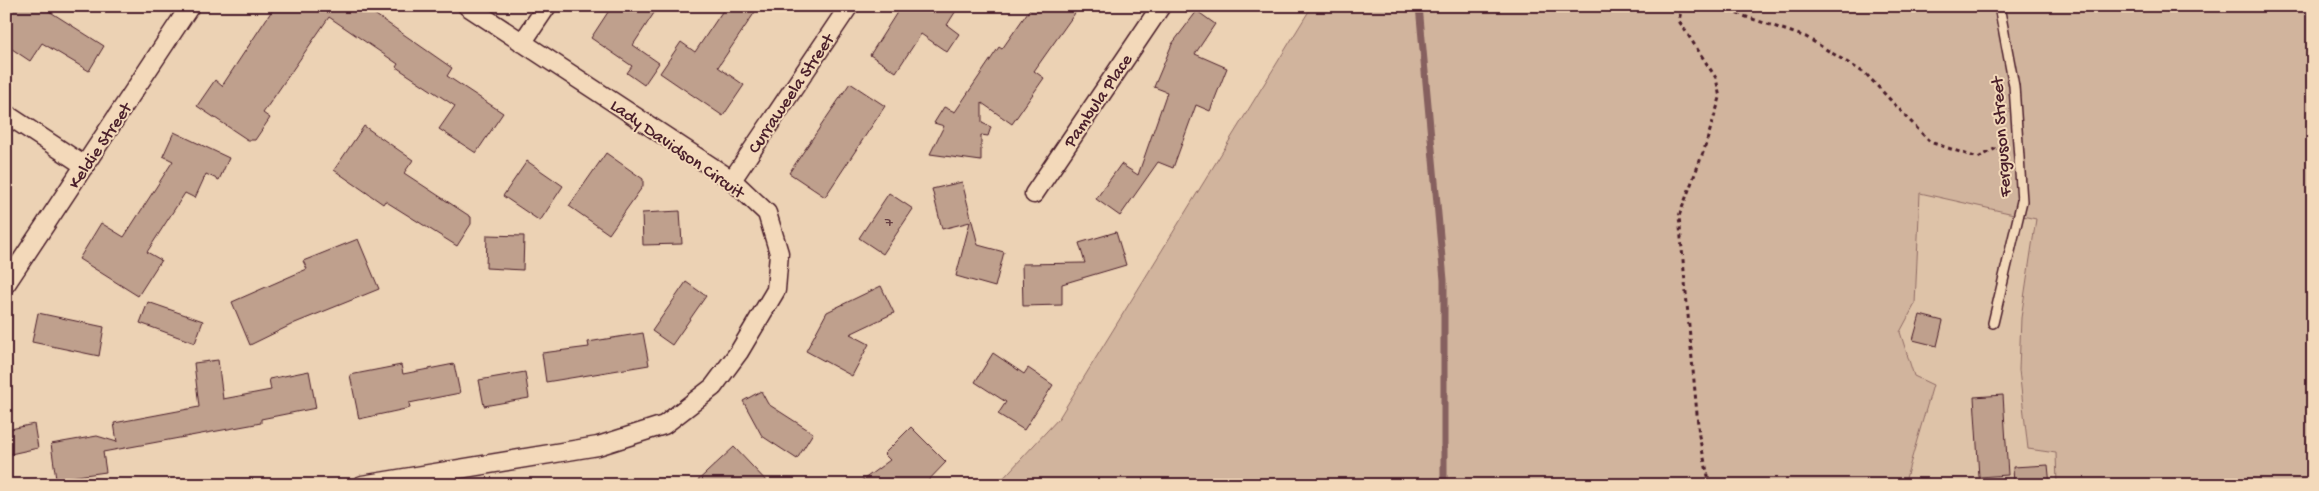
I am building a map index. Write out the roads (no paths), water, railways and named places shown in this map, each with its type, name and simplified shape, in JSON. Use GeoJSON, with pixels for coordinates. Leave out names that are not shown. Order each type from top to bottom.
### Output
{"type":"FeatureCollection","features":[{"type":"Feature","properties":{"kind":"street","name":"Keldie Street"},"geometry":{"type":"LineString","coordinates":[[6,284],[190,6]]}},
{"type":"Feature","properties":{"kind":"street","name":"Lady Davidson Circuit"},"geometry":{"type":"LineString","coordinates":[[362,485],[598,446],[664,424],[712,387],[739,352],[776,290],[780,253],[767,213],[732,180],[467,6]]}},
{"type":"Feature","properties":{"kind":"street"},"geometry":{"type":"LineString","coordinates":[[522,43],[548,6]]}},
{"type":"Feature","properties":{"kind":"street","name":"Curraweela Street"},"geometry":{"type":"LineString","coordinates":[[732,180],[849,6]]}},
{"type":"Feature","properties":{"kind":"street","name":"Pambula Place"},"geometry":{"type":"LineString","coordinates":[[1034,194],[1161,6]]}},
{"type":"Feature","properties":{"kind":"street"},"geometry":{"type":"LineString","coordinates":[[6,114],[85,166]]}},
{"type":"Feature","properties":{"kind":"lane","name":"Ferguson Street"},"geometry":{"type":"LineString","coordinates":[[1993,323],[2022,201],[2014,86],[1999,6]]}},
{"type":"Feature","properties":{"kind":"waterway"},"geometry":{"type":"LineString","coordinates":[[1419,6],[1444,280],[1444,485]]}}]}
